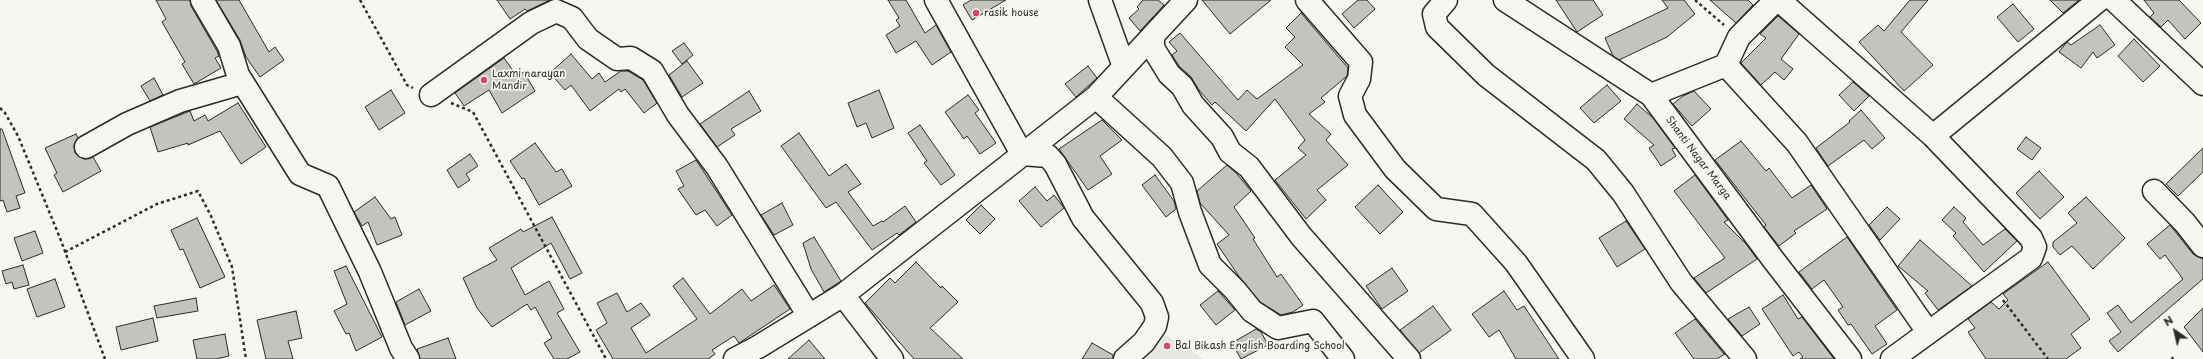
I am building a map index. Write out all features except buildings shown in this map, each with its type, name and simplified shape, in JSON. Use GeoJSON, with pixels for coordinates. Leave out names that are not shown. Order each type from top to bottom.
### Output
{"type":"FeatureCollection","features":[{"type":"Feature","properties":{"kind":"street"},"geometry":{"type":"LineString","coordinates":[[202,0],[229,46],[238,76],[300,174],[328,186],[370,272],[401,348],[408,359]]}},
{"type":"Feature","properties":{"kind":"street"},"geometry":{"type":"LineString","coordinates":[[431,95],[531,24],[575,0]]}},
{"type":"Feature","properties":{"kind":"street"},"geometry":{"type":"LineString","coordinates":[[936,0],[1022,154]]}},
{"type":"Feature","properties":{"kind":"street"},"geometry":{"type":"LineString","coordinates":[[1100,0],[1124,68]]}},
{"type":"Feature","properties":{"kind":"street"},"geometry":{"type":"LineString","coordinates":[[735,359],[764,353],[809,316],[843,295],[1096,97],[1186,0]]}},
{"type":"Feature","properties":{"kind":"street"},"geometry":{"type":"LineString","coordinates":[[1307,0],[1361,62],[1359,79],[1350,96],[1355,115],[1395,170],[1436,209],[1472,214],[1516,263],[1583,359]]}},
{"type":"Feature","properties":{"kind":"street"},"geometry":{"type":"LineString","coordinates":[[1446,0],[1434,14],[1437,27],[1486,75],[1596,160],[1623,193],[1681,282],[1745,359]]}},
{"type":"Feature","properties":{"kind":"street","name":"Shanti Nagar Marga"},"geometry":{"type":"LineString","coordinates":[[1505,0],[1651,95],[1772,258],[1850,359]]}},
{"type":"Feature","properties":{"kind":"street"},"geometry":{"type":"LineString","coordinates":[[1651,95],[1726,66],[1739,36],[1776,0]]}},
{"type":"Feature","properties":{"kind":"street"},"geometry":{"type":"LineString","coordinates":[[1779,0],[1933,136],[2031,238],[2035,247],[2031,258],[1892,359]]}},
{"type":"Feature","properties":{"kind":"street"},"geometry":{"type":"LineString","coordinates":[[1933,136],[2099,0]]}},
{"type":"Feature","properties":{"kind":"street"},"geometry":{"type":"LineString","coordinates":[[2114,0],[2203,84]]}},
{"type":"Feature","properties":{"kind":"street"},"geometry":{"type":"LineString","coordinates":[[556,11],[572,18],[588,39],[617,59],[631,58],[652,71],[678,115],[717,167],[809,316]]}},
{"type":"Feature","properties":{"kind":"street"},"geometry":{"type":"LineString","coordinates":[[1152,38],[1153,48],[1169,74],[1182,86],[1193,105],[1222,137],[1230,152],[1249,167],[1301,236],[1409,359]]}},
{"type":"Feature","properties":{"kind":"street"},"geometry":{"type":"LineString","coordinates":[[1726,66],[1797,143],[1928,332]]}},
{"type":"Feature","properties":{"kind":"street"},"geometry":{"type":"LineString","coordinates":[[86,147],[127,124],[180,101],[242,83]]}},
{"type":"Feature","properties":{"kind":"street"},"geometry":{"type":"LineString","coordinates":[[1096,97],[1162,157],[1182,183],[1190,212],[1210,265],[1236,290],[1252,310],[1278,328],[1313,321],[1343,359]]}},
{"type":"Feature","properties":{"kind":"street"},"geometry":{"type":"LineString","coordinates":[[1022,154],[1048,156],[1055,164],[1083,218],[1152,303],[1157,317],[1155,326],[1144,342],[1125,359]]}},
{"type":"Feature","properties":{"kind":"street"},"geometry":{"type":"LineString","coordinates":[[2154,191],[2185,223],[2203,246]]}},
{"type":"Feature","properties":{"kind":"street"},"geometry":{"type":"LineString","coordinates":[[843,295],[892,359]]}},
{"type":"Feature","properties":{"kind":"path"},"geometry":{"type":"LineString","coordinates":[[360,0],[407,85],[473,112],[606,359]]}},
{"type":"Feature","properties":{"kind":"path"},"geometry":{"type":"LineString","coordinates":[[1695,0],[1739,36]]}},
{"type":"Feature","properties":{"kind":"path"},"geometry":{"type":"LineString","coordinates":[[0,108],[5,113],[18,136],[65,252],[105,359]]}},
{"type":"Feature","properties":{"kind":"path"},"geometry":{"type":"LineString","coordinates":[[65,252],[157,204],[198,192],[211,216],[232,267],[246,359]]}},
{"type":"Feature","properties":{"kind":"path"},"geometry":{"type":"LineString","coordinates":[[1992,285],[2048,359]]}},
{"type":"Feature","properties":{"kind":"shaded area","name":"Bal Bikash English Boarding School"},"geometry":{"type":"Polygon","coordinates":[[[1162,333],[1204,359],[1139,359],[1162,333]]]}},
{"type":"Feature","properties":{"kind":"place","name":"rasik house"},"geometry":{"type":"Point","coordinates":[976,13]}},
{"type":"Feature","properties":{"kind":"place","name":"Laxmi narayan Mandir"},"geometry":{"type":"Point","coordinates":[484,80]}},
{"type":"Feature","properties":{"kind":"place","name":"Bal Bikash English Boarding School"},"geometry":{"type":"Point","coordinates":[1167,346]}}]}
